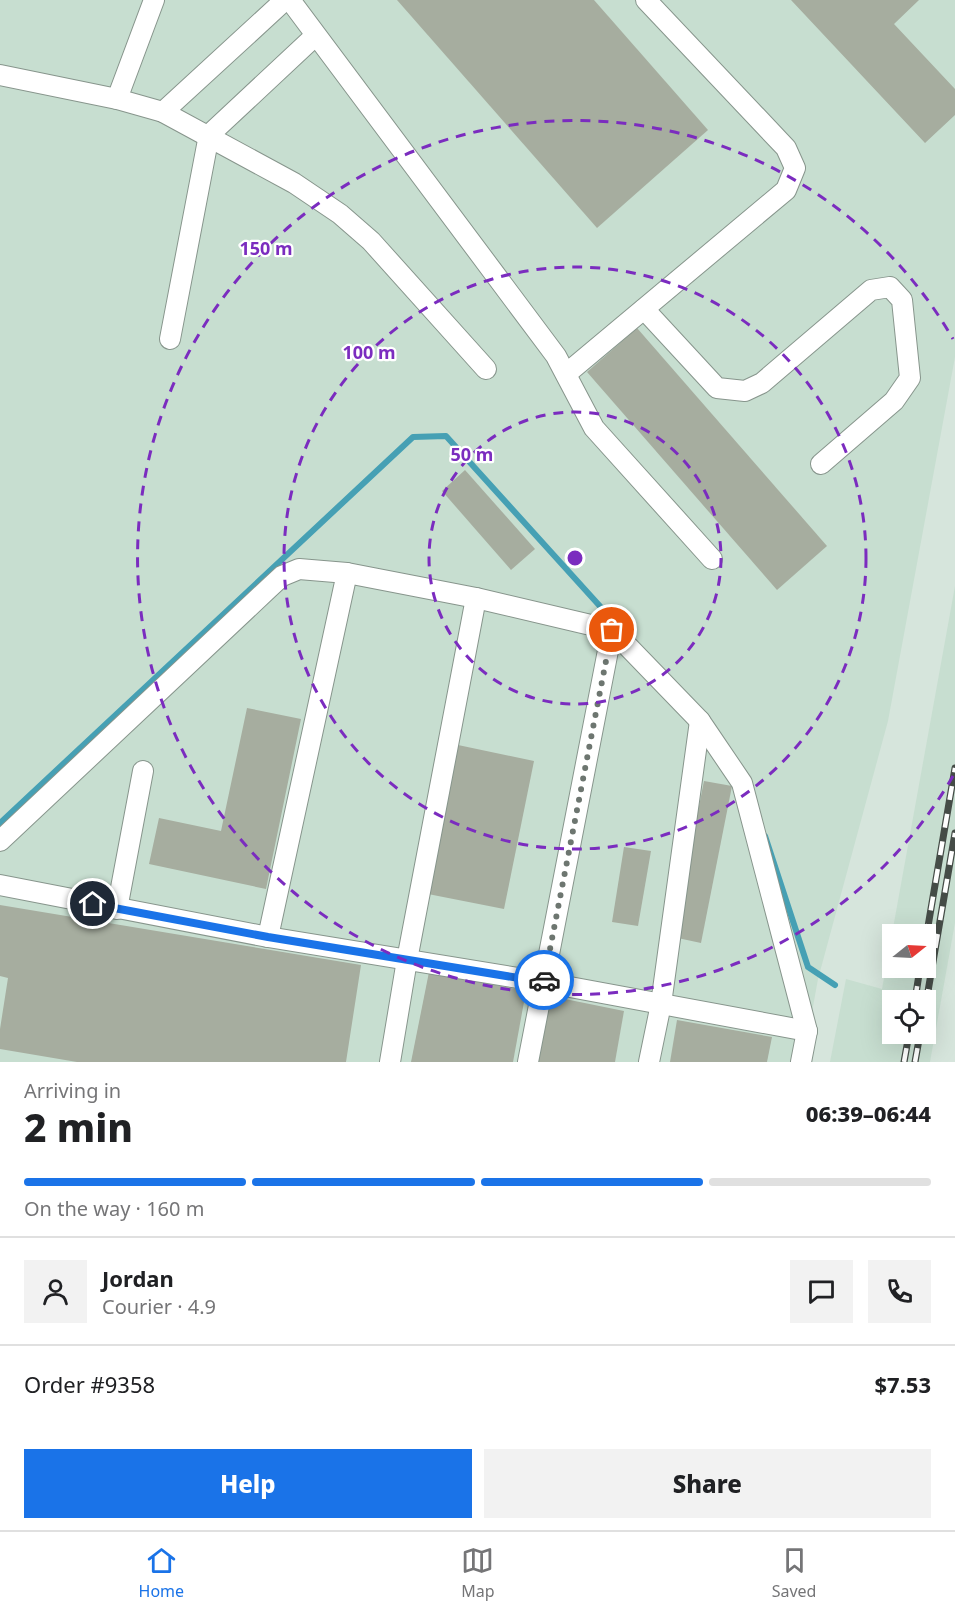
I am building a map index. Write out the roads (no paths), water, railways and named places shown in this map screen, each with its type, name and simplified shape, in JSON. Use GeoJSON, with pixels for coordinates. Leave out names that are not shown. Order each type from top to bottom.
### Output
{"type":"FeatureCollection","features":[{"type":"Feature","properties":{"kind":"lane"},"geometry":{"type":"LineString","coordinates":[[117,99],[154,0]]}},
{"type":"Feature","properties":{"kind":"lane"},"geometry":{"type":"LineString","coordinates":[[163,112],[285,0]]}},
{"type":"Feature","properties":{"kind":"lane"},"geometry":{"type":"LineString","coordinates":[[290,0],[556,356],[594,428],[712,559]]}},
{"type":"Feature","properties":{"kind":"lane"},"geometry":{"type":"LineString","coordinates":[[566,374],[786,190],[795,168],[786,148],[646,0]]}},
{"type":"Feature","properties":{"kind":"lane"},"geometry":{"type":"LineString","coordinates":[[170,339],[209,135],[315,36]]}},
{"type":"Feature","properties":{"kind":"lane"},"geometry":{"type":"LineString","coordinates":[[0,75],[117,99],[163,112],[294,183],[340,214],[371,241],[486,369]]}},
{"type":"Feature","properties":{"kind":"lane"},"geometry":{"type":"LineString","coordinates":[[644,309],[717,388],[745,391],[762,383],[871,290],[890,287],[902,300],[910,378],[894,401],[821,464]]}},
{"type":"Feature","properties":{"kind":"lane"},"geometry":{"type":"LineString","coordinates":[[0,841],[282,576],[299,569],[347,573],[476,598],[612,630],[700,721],[742,783],[807,1031],[801,1062]]}},
{"type":"Feature","properties":{"kind":"lane"},"geometry":{"type":"LineString","coordinates":[[268,937],[347,573]]}},
{"type":"Feature","properties":{"kind":"lane"},"geometry":{"type":"LineString","coordinates":[[390,1062],[407,960],[476,598]]}},
{"type":"Feature","properties":{"kind":"lane"},"geometry":{"type":"LineString","coordinates":[[528,1062],[612,630]]}},
{"type":"Feature","properties":{"kind":"lane"},"geometry":{"type":"LineString","coordinates":[[649,1062],[661,1004],[700,721]]}},
{"type":"Feature","properties":{"kind":"lane"},"geometry":{"type":"LineString","coordinates":[[117,909],[143,771]]}},
{"type":"Feature","properties":{"kind":"lane"},"geometry":{"type":"LineString","coordinates":[[0,885],[268,937],[543,982],[807,1031]]}},
{"type":"Feature","properties":{"kind":"waterway"},"geometry":{"type":"LineString","coordinates":[[0,823],[413,437],[446,436],[617,625]]}},
{"type":"Feature","properties":{"kind":"waterway"},"geometry":{"type":"LineString","coordinates":[[765,836],[808,967],[835,985]]}},
{"type":"Feature","properties":{"kind":"railway"},"geometry":{"type":"LineString","coordinates":[[928,924],[955,768]]}},
{"type":"Feature","properties":{"kind":"railway"},"geometry":{"type":"LineString","coordinates":[[928,990],[955,833]]}},
{"type":"Feature","properties":{"kind":"railway"},"geometry":{"type":"LineString","coordinates":[[917,990],[918,978]]}},
{"type":"Feature","properties":{"kind":"railway"},"geometry":{"type":"LineString","coordinates":[[904,1062],[907,1044]]}},
{"type":"Feature","properties":{"kind":"railway"},"geometry":{"type":"LineString","coordinates":[[915,1062],[918,1044]]}}]}
